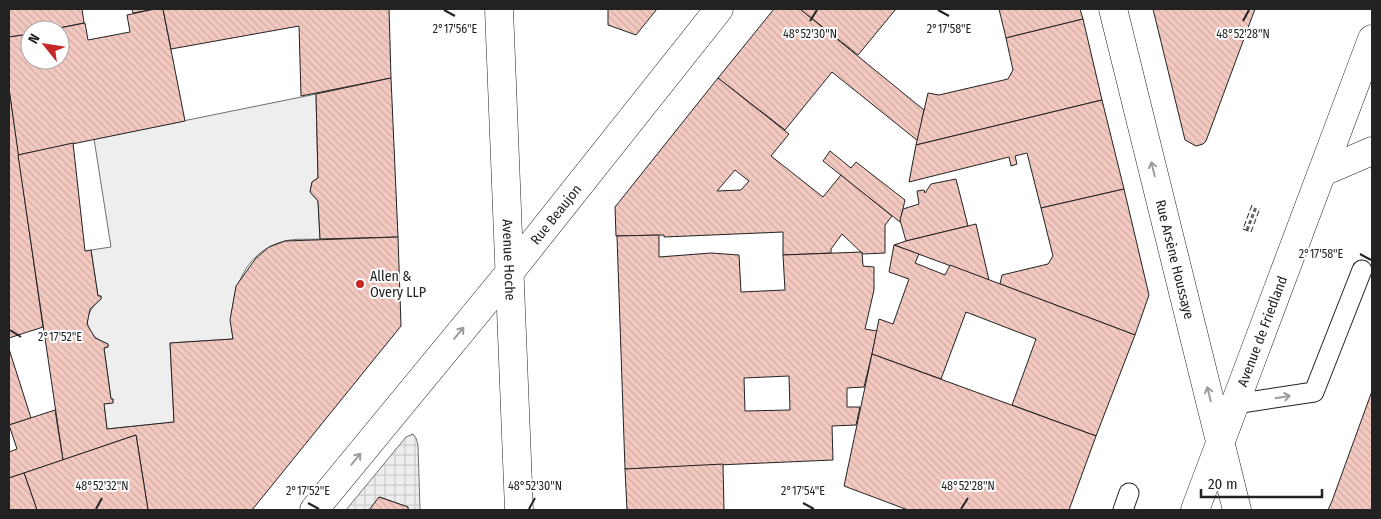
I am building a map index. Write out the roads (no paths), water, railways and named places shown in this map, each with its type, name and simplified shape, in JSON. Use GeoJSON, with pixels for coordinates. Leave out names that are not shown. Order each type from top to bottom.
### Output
{"type":"FeatureCollection","features":[{"type":"Feature","properties":{"kind":"street","name":"Avenue Hoche"},"geometry":{"type":"LineString","coordinates":[[499,9],[519,510]]}},
{"type":"Feature","properties":{"kind":"street","name":"Rue Beaujon"},"geometry":{"type":"LineString","coordinates":[[314,510],[510,272],[719,9]]}},
{"type":"Feature","properties":{"kind":"street","name":"Rue Arsène Houssaye"},"geometry":{"type":"LineString","coordinates":[[1113,9],[1237,510]]}},
{"type":"Feature","properties":{"kind":"street","name":"Avenue de Friedland"},"geometry":{"type":"LineString","coordinates":[[1195,510],[1372,39]]}},
{"type":"Feature","properties":{"kind":"street"},"geometry":{"type":"LineString","coordinates":[[1323,172],[1372,152]]}},
{"type":"Feature","properties":{"kind":"lane"},"geometry":{"type":"LineString","coordinates":[[1235,404],[1314,392],[1362,270]]}},
{"type":"Feature","properties":{"kind":"place","name":"Allen & Overy LLP"},"geometry":{"type":"Point","coordinates":[360,284]}}]}
